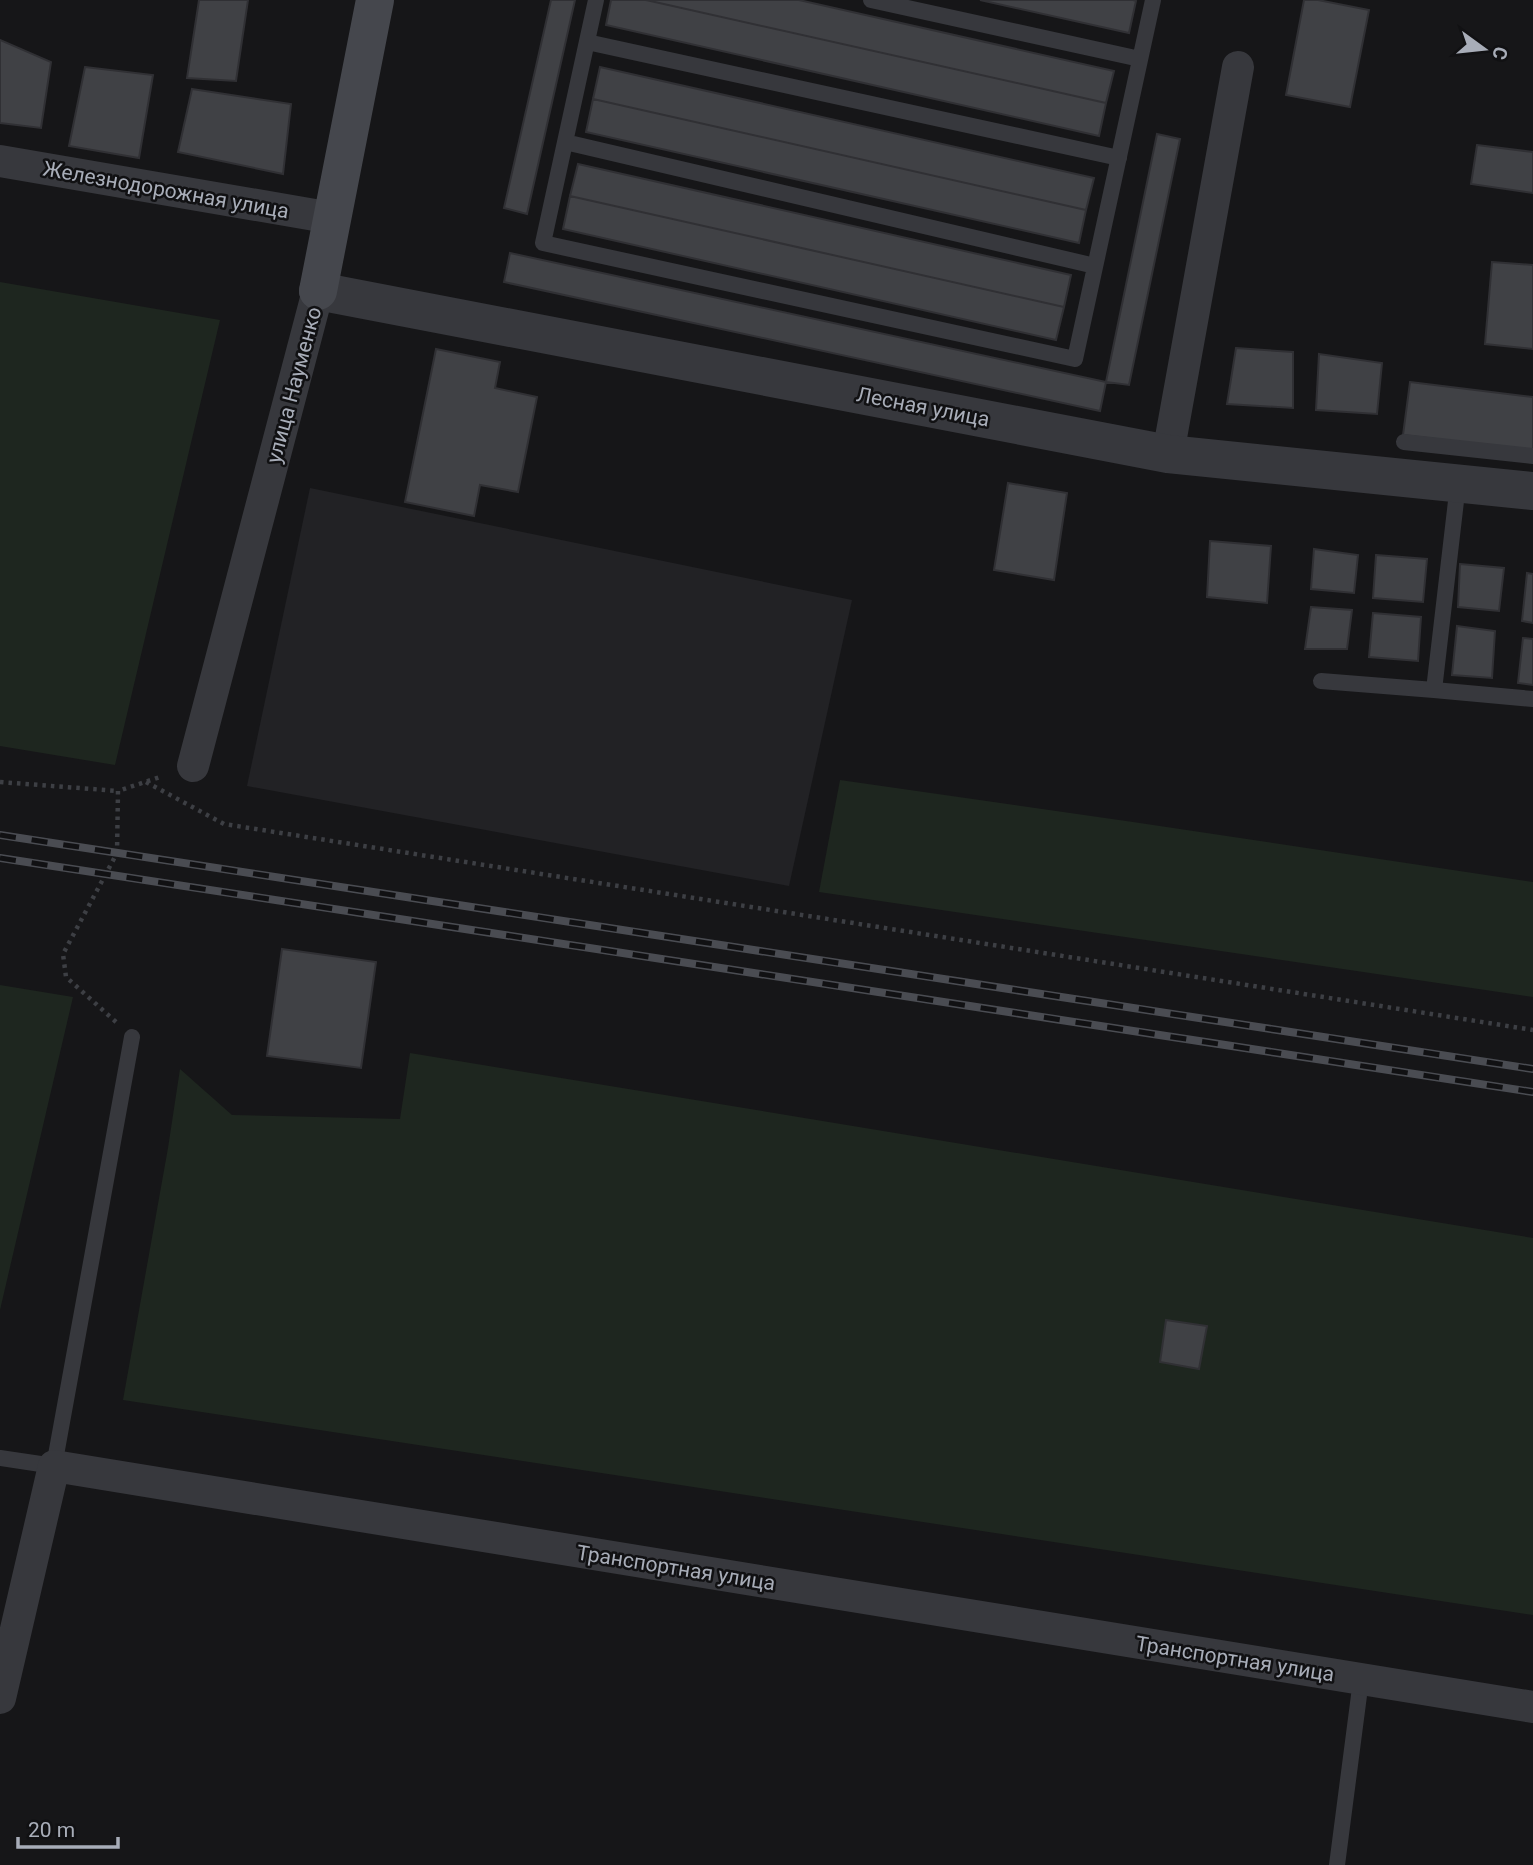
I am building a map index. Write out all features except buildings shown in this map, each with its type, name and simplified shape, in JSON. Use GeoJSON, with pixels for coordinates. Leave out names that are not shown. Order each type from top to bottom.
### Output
{"type":"FeatureCollection","features":[{"type":"Feature","properties":{"kind":"main road","name":"улица Науменко"},"geometry":{"type":"LineString","coordinates":[[318,291],[375,0]]}},
{"type":"Feature","properties":{"kind":"street"},"geometry":{"type":"LineString","coordinates":[[1168,454],[1238,67]]}},
{"type":"Feature","properties":{"kind":"street","name":"Железнодорожная улица"},"geometry":{"type":"LineString","coordinates":[[0,161],[332,218]]}},
{"type":"Feature","properties":{"kind":"street","name":"Лесная улица"},"geometry":{"type":"LineString","coordinates":[[318,291],[1168,454],[1530,473]]}},
{"type":"Feature","properties":{"kind":"street","name":"улица Науменко"},"geometry":{"type":"LineString","coordinates":[[193,766],[318,291]]}},
{"type":"Feature","properties":{"kind":"street"},"geometry":{"type":"LineString","coordinates":[[0,1698],[54,1466]]}},
{"type":"Feature","properties":{"kind":"street","name":"Транспортная улица"},"geometry":{"type":"LineString","coordinates":[[54,1466],[1533,1707]]}},
{"type":"Feature","properties":{"kind":"lane"},"geometry":{"type":"LineString","coordinates":[[596,0],[543,243],[1075,359],[1153,0]]}},
{"type":"Feature","properties":{"kind":"lane"},"geometry":{"type":"LineString","coordinates":[[871,0],[1140,60]]}},
{"type":"Feature","properties":{"kind":"lane"},"geometry":{"type":"LineString","coordinates":[[587,42],[1119,158]]}},
{"type":"Feature","properties":{"kind":"lane"},"geometry":{"type":"LineString","coordinates":[[565,142],[1095,266]]}},
{"type":"Feature","properties":{"kind":"lane"},"geometry":{"type":"LineString","coordinates":[[1404,442],[1456,468],[1434,690]]}},
{"type":"Feature","properties":{"kind":"lane"},"geometry":{"type":"LineString","coordinates":[[1321,681],[1533,699]]}},
{"type":"Feature","properties":{"kind":"lane"},"geometry":{"type":"LineString","coordinates":[[0,1458],[54,1466],[132,1037]]}},
{"type":"Feature","properties":{"kind":"lane"},"geometry":{"type":"LineString","coordinates":[[1338,1865],[1360,1680]]}},
{"type":"Feature","properties":{"kind":"path"},"geometry":{"type":"LineString","coordinates":[[0,782],[118,791],[193,766]]}},
{"type":"Feature","properties":{"kind":"path"},"geometry":{"type":"LineString","coordinates":[[146,782],[224,824],[1533,1030]]}},
{"type":"Feature","properties":{"kind":"path"},"geometry":{"type":"LineString","coordinates":[[118,791],[117,853],[63,954],[66,977],[132,1037]]}},
{"type":"Feature","properties":{"kind":"shaded area"},"geometry":{"type":"Polygon","coordinates":[[[0,282],[220,320],[115,765],[0,746],[0,282]]]}},
{"type":"Feature","properties":{"kind":"shaded area"},"geometry":{"type":"Polygon","coordinates":[[[310,488],[852,600],[789,886],[247,786],[310,488]]]}},
{"type":"Feature","properties":{"kind":"shaded area"},"geometry":{"type":"Polygon","coordinates":[[[840,780],[1533,882],[1533,997],[819,892],[840,780]]]}},
{"type":"Feature","properties":{"kind":"shaded area"},"geometry":{"type":"Polygon","coordinates":[[[0,985],[73,997],[0,1310],[0,985]]]}},
{"type":"Feature","properties":{"kind":"shaded area"},"geometry":{"type":"Polygon","coordinates":[[[410,1053],[1533,1238],[1533,1615],[123,1400],[180,1069],[232,1115],[400,1119],[410,1053]]]}},
{"type":"Feature","properties":{"kind":"railway"},"geometry":{"type":"LineString","coordinates":[[0,835],[1533,1069]]}},
{"type":"Feature","properties":{"kind":"railway"},"geometry":{"type":"LineString","coordinates":[[0,858],[1533,1092]]}}]}
